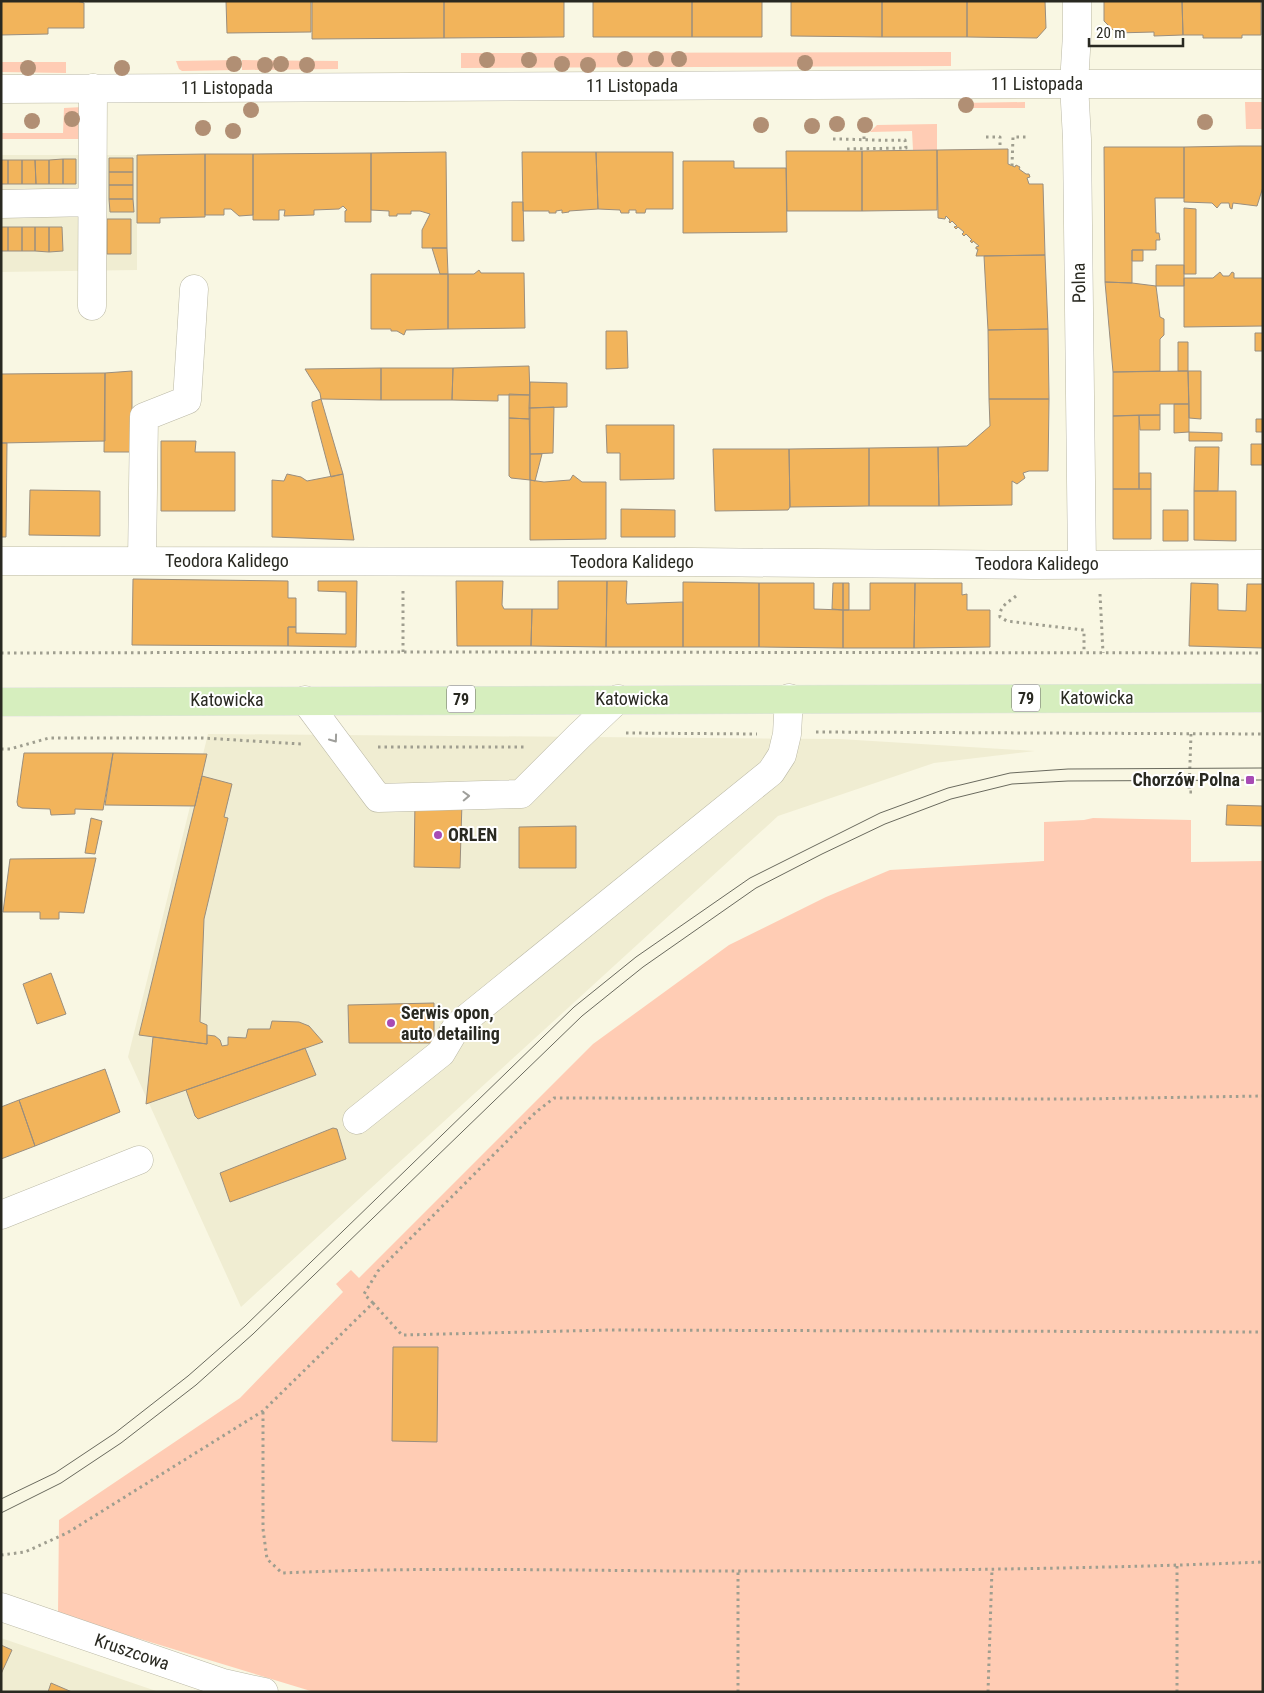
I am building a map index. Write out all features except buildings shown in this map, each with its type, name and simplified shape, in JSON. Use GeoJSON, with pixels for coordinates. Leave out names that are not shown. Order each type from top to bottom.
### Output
{"type":"FeatureCollection","features":[{"type":"Feature","properties":{"kind":"main road","name":"Katowicka"},"geometry":{"type":"LineString","coordinates":[[1,702],[789,698],[1263,698]]}},
{"type":"Feature","properties":{"kind":"street","name":"Polna"},"geometry":{"type":"LineString","coordinates":[[1077,1],[1078,34],[1074,84],[1077,139],[1082,564]]}},
{"type":"Feature","properties":{"kind":"street","name":"11 Listopada"},"geometry":{"type":"LineString","coordinates":[[1,89],[1263,84]]}},
{"type":"Feature","properties":{"kind":"street"},"geometry":{"type":"LineString","coordinates":[[92,306],[93,88]]}},
{"type":"Feature","properties":{"kind":"street"},"geometry":{"type":"LineString","coordinates":[[1,204],[92,202]]}},
{"type":"Feature","properties":{"kind":"street"},"geometry":{"type":"LineString","coordinates":[[142,561],[144,417],[187,400],[194,289]]}},
{"type":"Feature","properties":{"kind":"street","name":"Teodora Kalidego"},"geometry":{"type":"LineString","coordinates":[[1,561],[703,562],[1033,565],[1263,564]]}},
{"type":"Feature","properties":{"kind":"street"},"geometry":{"type":"LineString","coordinates":[[357,1120],[441,1053],[456,1026],[771,772],[782,755],[787,734],[789,698]]}},
{"type":"Feature","properties":{"kind":"street"},"geometry":{"type":"LineString","coordinates":[[305,700],[378,798],[521,794],[618,699]]}},
{"type":"Feature","properties":{"kind":"street"},"geometry":{"type":"LineString","coordinates":[[1,1215],[139,1160]]}},
{"type":"Feature","properties":{"kind":"street","name":"Kruszcowa"},"geometry":{"type":"LineString","coordinates":[[1,1607],[223,1683],[264,1692]]}},
{"type":"Feature","properties":{"kind":"path"},"geometry":{"type":"LineString","coordinates":[[864,130],[864,140]]}},
{"type":"Feature","properties":{"kind":"path"},"geometry":{"type":"LineString","coordinates":[[986,137],[1000,137],[1000,149]]}},
{"type":"Feature","properties":{"kind":"path"},"geometry":{"type":"LineString","coordinates":[[1012,166],[1013,137],[1029,137]]}},
{"type":"Feature","properties":{"kind":"path"},"geometry":{"type":"LineString","coordinates":[[833,139],[905,140],[906,148],[846,149],[846,151]]}},
{"type":"Feature","properties":{"kind":"path"},"geometry":{"type":"LineString","coordinates":[[886,141],[886,149]]}},
{"type":"Feature","properties":{"kind":"path"},"geometry":{"type":"LineString","coordinates":[[1033,565],[1030,585],[1003,606],[1000,617],[1007,621],[1084,630],[1084,653]]}},
{"type":"Feature","properties":{"kind":"path"},"geometry":{"type":"LineString","coordinates":[[403,588],[403,652]]}},
{"type":"Feature","properties":{"kind":"path"},"geometry":{"type":"LineString","coordinates":[[1101,611],[1103,653]]}},
{"type":"Feature","properties":{"kind":"path"},"geometry":{"type":"LineString","coordinates":[[1,653],[1263,653]]}},
{"type":"Feature","properties":{"kind":"path"},"geometry":{"type":"LineString","coordinates":[[619,733],[1263,734]]}},
{"type":"Feature","properties":{"kind":"path"},"geometry":{"type":"LineString","coordinates":[[1190,734],[1189,792],[1195,792]]}},
{"type":"Feature","properties":{"kind":"path"},"geometry":{"type":"LineString","coordinates":[[1,749],[10,749],[49,738],[203,738],[339,746],[567,748]]}},
{"type":"Feature","properties":{"kind":"path"},"geometry":{"type":"LineString","coordinates":[[1263,1096],[554,1098],[536,1112],[378,1271],[364,1294],[402,1335],[609,1330],[1263,1332]]}},
{"type":"Feature","properties":{"kind":"path"},"geometry":{"type":"LineString","coordinates":[[1,1554],[25,1552],[68,1533],[262,1411],[373,1304]]}},
{"type":"Feature","properties":{"kind":"path"},"geometry":{"type":"LineString","coordinates":[[262,1411],[263,1529],[267,1559],[282,1573],[358,1569],[738,1571],[992,1569],[1177,1566],[1263,1562]]}},
{"type":"Feature","properties":{"kind":"path"},"geometry":{"type":"LineString","coordinates":[[1177,1566],[1177,1692]]}},
{"type":"Feature","properties":{"kind":"path"},"geometry":{"type":"LineString","coordinates":[[988,1692],[992,1569]]}},
{"type":"Feature","properties":{"kind":"path"},"geometry":{"type":"LineString","coordinates":[[738,1571],[738,1692]]}},
{"type":"Feature","properties":{"kind":"shaded area"},"geometry":{"type":"Polygon","coordinates":[[[951,52],[951,66],[461,68],[461,53],[951,52]]]}},
{"type":"Feature","properties":{"kind":"shaded area"},"geometry":{"type":"Polygon","coordinates":[[[237,60],[237,70],[182,71],[179,69],[176,61],[237,60]]]}},
{"type":"Feature","properties":{"kind":"shaded area"},"geometry":{"type":"Polygon","coordinates":[[[242,60],[338,61],[338,69],[242,70],[242,60]]]}},
{"type":"Feature","properties":{"kind":"shaded area"},"geometry":{"type":"Polygon","coordinates":[[[1,62],[66,62],[66,73],[1,72],[1,62]]]}},
{"type":"Feature","properties":{"kind":"shaded area"},"geometry":{"type":"Polygon","coordinates":[[[1025,102],[1025,108],[960,108],[960,103],[1025,102]]]}},
{"type":"Feature","properties":{"kind":"shaded area"},"geometry":{"type":"Polygon","coordinates":[[[1245,102],[1263,102],[1263,129],[1246,129],[1245,102]]]}},
{"type":"Feature","properties":{"kind":"shaded area"},"geometry":{"type":"Polygon","coordinates":[[[83,107],[83,139],[1,139],[1,133],[63,133],[64,108],[83,107]]]}},
{"type":"Feature","properties":{"kind":"shaded area"},"geometry":{"type":"Polygon","coordinates":[[[937,124],[937,150],[913,150],[912,131],[870,132],[877,125],[937,124]]]}},
{"type":"Feature","properties":{"kind":"shaded area"},"geometry":{"type":"Polygon","coordinates":[[[1,155],[137,155],[137,270],[1,272],[1,155]]]}},
{"type":"Feature","properties":{"kind":"shaded area"},"geometry":{"type":"Polygon","coordinates":[[[208,734],[840,739],[1035,751],[934,763],[778,816],[241,1307],[128,1057],[208,734]]]}},
{"type":"Feature","properties":{"kind":"shaded area"},"geometry":{"type":"Polygon","coordinates":[[[1093,818],[1191,820],[1191,862],[1263,861],[1263,1692],[314,1692],[58,1614],[59,1520],[240,1398],[343,1292],[336,1284],[351,1270],[359,1278],[593,1044],[729,945],[826,897],[890,870],[1044,861],[1044,822],[1093,818]]]}},
{"type":"Feature","properties":{"kind":"shaded area"},"geometry":{"type":"Polygon","coordinates":[[[1,1638],[159,1692],[1,1692],[1,1638]]]}},
{"type":"Feature","properties":{"kind":"tram line"},"geometry":{"type":"LineString","coordinates":[[1,1499],[55,1473],[115,1433],[188,1376],[245,1326],[574,1007],[636,957],[750,878],[880,813],[948,788],[1010,773],[1068,769],[1263,768]]}},
{"type":"Feature","properties":{"kind":"tram line"},"geometry":{"type":"LineString","coordinates":[[1,1513],[61,1483],[121,1443],[196,1385],[253,1334],[582,1016],[643,967],[756,888],[885,824],[951,799],[1012,784],[1068,781],[1263,780]]}},
{"type":"Feature","properties":{"kind":"place","name":"Chorzów Polna"},"geometry":{"type":"Point","coordinates":[1250,780]}},
{"type":"Feature","properties":{"kind":"place","name":"ORLEN"},"geometry":{"type":"Point","coordinates":[438,835]}},
{"type":"Feature","properties":{"kind":"place","name":"Serwis opon, auto detailing"},"geometry":{"type":"Point","coordinates":[391,1023]}}]}
